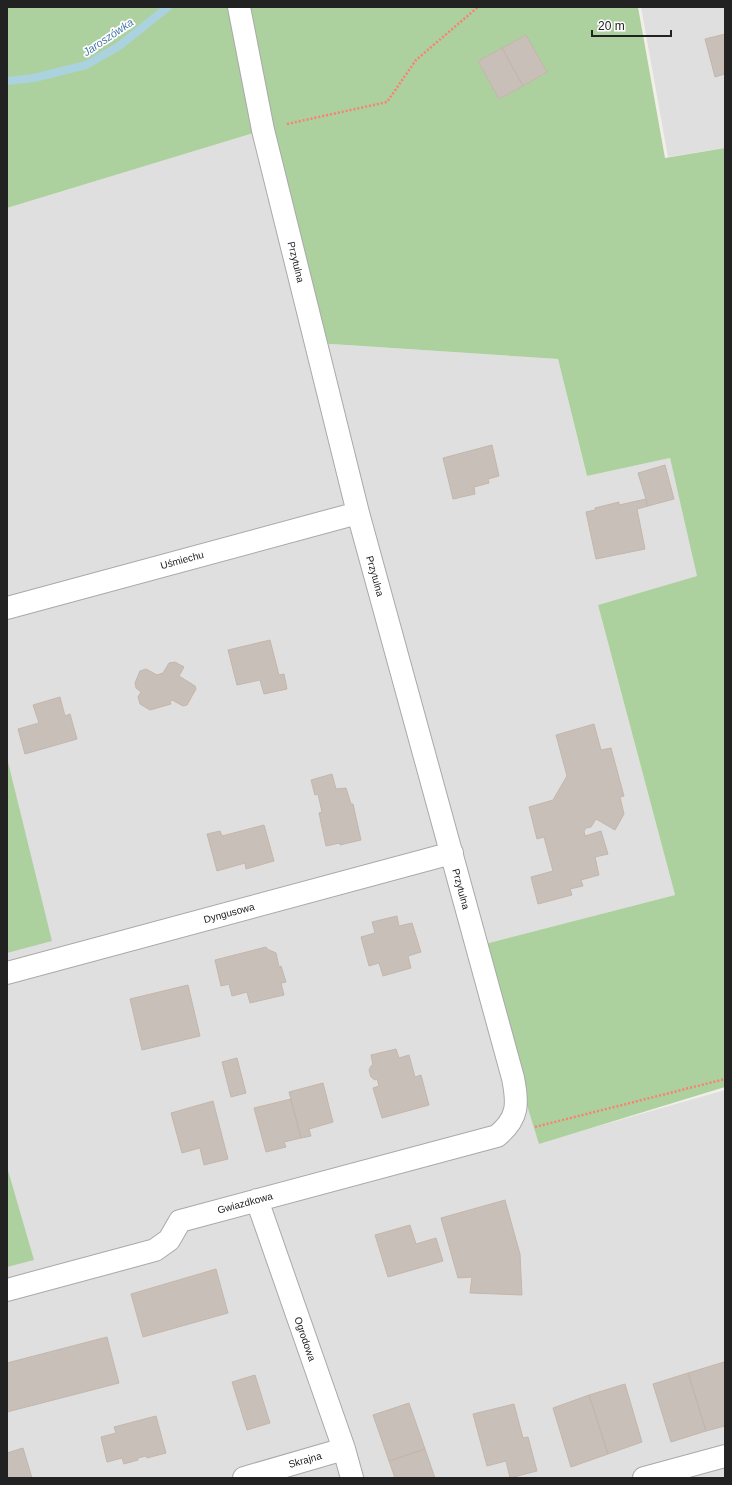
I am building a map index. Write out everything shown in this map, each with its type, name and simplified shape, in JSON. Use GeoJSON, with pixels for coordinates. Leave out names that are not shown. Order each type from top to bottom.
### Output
{"type":"FeatureCollection","features":[{"type":"Feature","properties":{"kind":"street","name":"Przytulna"},"geometry":{"type":"LineString","coordinates":[[239,7],[263,130],[358,513],[452,853],[517,1097],[516,1111],[510,1123],[497,1136]]}},
{"type":"Feature","properties":{"kind":"street","name":"Uśmiechu"},"geometry":{"type":"LineString","coordinates":[[7,608],[358,513]]}},
{"type":"Feature","properties":{"kind":"street","name":"Dyngusowa"},"geometry":{"type":"LineString","coordinates":[[7,973],[452,853]]}},
{"type":"Feature","properties":{"kind":"street","name":"Gwiazdkowa"},"geometry":{"type":"LineString","coordinates":[[7,1290],[155,1250],[169,1240],[180,1221],[497,1136]]}},
{"type":"Feature","properties":{"kind":"street","name":"Ogrodowa"},"geometry":{"type":"LineString","coordinates":[[257,1200],[344,1449],[352,1478]]}},
{"type":"Feature","properties":{"kind":"street","name":"Skrajna"},"geometry":{"type":"LineString","coordinates":[[244,1478],[344,1449]]}},
{"type":"Feature","properties":{"kind":"street"},"geometry":{"type":"LineString","coordinates":[[644,1478],[725,1456]]}},
{"type":"Feature","properties":{"kind":"path"},"geometry":{"type":"LineString","coordinates":[[263,130],[387,102],[416,60],[478,7]]}},
{"type":"Feature","properties":{"kind":"path"},"geometry":{"type":"LineString","coordinates":[[497,1136],[725,1079]]}},
{"type":"Feature","properties":{"kind":"shaded area"},"geometry":{"type":"Polygon","coordinates":[[[641,7],[725,7],[725,148],[668,157],[641,7]]]}},
{"type":"Feature","properties":{"kind":"shaded area"},"geometry":{"type":"Polygon","coordinates":[[[263,130],[316,343],[558,359],[587,476],[670,458],[698,576],[598,605],[675,895],[477,946],[539,1143],[725,1090],[725,1478],[7,1478],[7,208],[263,130]]]}},
{"type":"Feature","properties":{"kind":"green space"},"geometry":{"type":"Polygon","coordinates":[[[7,7],[638,7],[665,158],[725,148],[725,1087],[539,1144],[477,946],[675,895],[598,605],[697,576],[670,458],[587,476],[558,359],[316,343],[263,130],[7,208],[7,7]]]}},
{"type":"Feature","properties":{"kind":"green space"},"geometry":{"type":"Polygon","coordinates":[[[7,758],[52,941],[7,953],[7,758]]]}},
{"type":"Feature","properties":{"kind":"green space"},"geometry":{"type":"Polygon","coordinates":[[[7,1167],[34,1260],[7,1267],[7,1167]]]}},
{"type":"Feature","properties":{"kind":"building"},"geometry":{"type":"Polygon","coordinates":[[[725,34],[725,74],[715,77],[705,39],[725,34]]]}},
{"type":"Feature","properties":{"kind":"building"},"geometry":{"type":"Polygon","coordinates":[[[526,35],[547,72],[523,86],[502,48],[526,35]]]}},
{"type":"Feature","properties":{"kind":"building"},"geometry":{"type":"Polygon","coordinates":[[[502,48],[523,86],[499,99],[478,61],[502,48]]]}},
{"type":"Feature","properties":{"kind":"building"},"geometry":{"type":"Polygon","coordinates":[[[492,445],[499,476],[488,479],[489,483],[474,487],[475,494],[453,499],[443,458],[492,445]]]}},
{"type":"Feature","properties":{"kind":"building"},"geometry":{"type":"Polygon","coordinates":[[[665,465],[674,499],[648,506],[638,473],[665,465]]]}},
{"type":"Feature","properties":{"kind":"building"},"geometry":{"type":"Polygon","coordinates":[[[646,499],[648,506],[637,509],[645,549],[596,559],[586,512],[595,510],[595,508],[619,502],[619,505],[646,499]]]}},
{"type":"Feature","properties":{"kind":"building"},"geometry":{"type":"Polygon","coordinates":[[[270,640],[279,675],[284,674],[287,689],[264,694],[260,680],[237,685],[228,650],[270,640]]]}},
{"type":"Feature","properties":{"kind":"building"},"geometry":{"type":"Polygon","coordinates":[[[175,662],[184,667],[179,676],[195,686],[196,689],[187,705],[183,706],[172,700],[170,701],[171,704],[150,710],[140,704],[138,697],[141,692],[136,688],[135,683],[140,671],[146,669],[157,675],[163,673],[169,663],[175,662]]]}},
{"type":"Feature","properties":{"kind":"building"},"geometry":{"type":"Polygon","coordinates":[[[60,697],[65,716],[70,714],[77,739],[25,754],[18,729],[39,723],[33,705],[60,697]]]}},
{"type":"Feature","properties":{"kind":"building"},"geometry":{"type":"Polygon","coordinates":[[[594,724],[601,750],[611,748],[624,796],[620,797],[624,814],[615,830],[596,819],[591,827],[586,828],[584,831],[585,836],[601,831],[608,854],[595,857],[599,875],[581,880],[583,886],[570,889],[572,895],[538,904],[531,877],[553,871],[544,837],[537,839],[529,807],[553,800],[567,776],[556,735],[594,724]]]}},
{"type":"Feature","properties":{"kind":"building"},"geometry":{"type":"Polygon","coordinates":[[[332,774],[336,789],[346,788],[351,804],[353,804],[361,840],[340,845],[340,843],[326,846],[319,813],[322,812],[318,794],[315,795],[311,780],[332,774]]]}},
{"type":"Feature","properties":{"kind":"building"},"geometry":{"type":"Polygon","coordinates":[[[264,825],[274,861],[246,869],[245,863],[217,871],[207,834],[220,831],[222,836],[264,825]]]}},
{"type":"Feature","properties":{"kind":"building"},"geometry":{"type":"Polygon","coordinates":[[[397,916],[399,926],[412,923],[421,952],[408,956],[411,968],[383,976],[379,963],[369,966],[361,937],[375,933],[372,922],[397,916]]]}},
{"type":"Feature","properties":{"kind":"building"},"geometry":{"type":"Polygon","coordinates":[[[266,947],[267,949],[276,953],[279,967],[281,966],[286,982],[281,983],[284,995],[250,1003],[247,992],[232,996],[229,984],[221,986],[215,960],[266,947]]]}},
{"type":"Feature","properties":{"kind":"building"},"geometry":{"type":"Polygon","coordinates":[[[188,985],[200,1036],[142,1050],[130,999],[188,985]]]}},
{"type":"Feature","properties":{"kind":"building"},"geometry":{"type":"Polygon","coordinates":[[[396,1049],[399,1058],[409,1055],[415,1077],[421,1075],[429,1105],[382,1118],[373,1088],[379,1086],[377,1079],[375,1080],[371,1077],[369,1070],[373,1065],[371,1055],[396,1049]]]}},
{"type":"Feature","properties":{"kind":"building"},"geometry":{"type":"Polygon","coordinates":[[[237,1058],[246,1093],[231,1097],[222,1062],[237,1058]]]}},
{"type":"Feature","properties":{"kind":"building"},"geometry":{"type":"Polygon","coordinates":[[[323,1083],[333,1122],[309,1129],[311,1136],[301,1138],[289,1092],[323,1083]]]}},
{"type":"Feature","properties":{"kind":"building"},"geometry":{"type":"Polygon","coordinates":[[[291,1099],[301,1138],[284,1142],[286,1147],[266,1152],[254,1108],[291,1099]]]}},
{"type":"Feature","properties":{"kind":"building"},"geometry":{"type":"Polygon","coordinates":[[[213,1101],[228,1159],[204,1165],[200,1148],[182,1153],[171,1113],[213,1101]]]}},
{"type":"Feature","properties":{"kind":"building"},"geometry":{"type":"Polygon","coordinates":[[[505,1200],[520,1254],[522,1295],[470,1293],[472,1277],[458,1278],[441,1218],[505,1200]]]}},
{"type":"Feature","properties":{"kind":"building"},"geometry":{"type":"Polygon","coordinates":[[[410,1225],[416,1244],[436,1238],[443,1261],[388,1277],[375,1235],[410,1225]]]}},
{"type":"Feature","properties":{"kind":"building"},"geometry":{"type":"Polygon","coordinates":[[[216,1269],[228,1313],[143,1337],[131,1294],[216,1269]]]}},
{"type":"Feature","properties":{"kind":"building"},"geometry":{"type":"Polygon","coordinates":[[[107,1337],[119,1383],[7,1412],[7,1363],[107,1337]]]}},
{"type":"Feature","properties":{"kind":"building"},"geometry":{"type":"Polygon","coordinates":[[[724,1362],[725,1426],[706,1431],[688,1373],[724,1362]]]}},
{"type":"Feature","properties":{"kind":"building"},"geometry":{"type":"Polygon","coordinates":[[[688,1373],[706,1431],[671,1442],[653,1384],[688,1373]]]}},
{"type":"Feature","properties":{"kind":"building"},"geometry":{"type":"Polygon","coordinates":[[[255,1375],[270,1423],[247,1430],[232,1382],[255,1375]]]}},
{"type":"Feature","properties":{"kind":"building"},"geometry":{"type":"Polygon","coordinates":[[[625,1384],[642,1442],[608,1454],[589,1395],[625,1384]]]}},
{"type":"Feature","properties":{"kind":"building"},"geometry":{"type":"Polygon","coordinates":[[[589,1395],[608,1454],[571,1467],[553,1408],[589,1395]]]}},
{"type":"Feature","properties":{"kind":"building"},"geometry":{"type":"Polygon","coordinates":[[[409,1403],[425,1449],[389,1461],[373,1415],[409,1403]]]}},
{"type":"Feature","properties":{"kind":"building"},"geometry":{"type":"Polygon","coordinates":[[[514,1404],[523,1438],[528,1437],[537,1471],[510,1478],[506,1461],[487,1466],[473,1414],[514,1404]]]}},
{"type":"Feature","properties":{"kind":"building"},"geometry":{"type":"Polygon","coordinates":[[[156,1416],[166,1453],[147,1458],[146,1456],[138,1458],[138,1460],[124,1464],[122,1458],[107,1462],[101,1437],[116,1433],[114,1427],[156,1416]]]}},
{"type":"Feature","properties":{"kind":"building"},"geometry":{"type":"Polygon","coordinates":[[[23,1448],[32,1478],[7,1478],[7,1453],[23,1448]]]}},
{"type":"Feature","properties":{"kind":"building"},"geometry":{"type":"Polygon","coordinates":[[[425,1449],[435,1478],[395,1478],[389,1461],[425,1449]]]}},
{"type":"Feature","properties":{"kind":"waterway","name":"Jaroszówka"},"geometry":{"type":"LineString","coordinates":[[7,81],[34,78],[86,65],[119,46],[168,7]]}}]}
